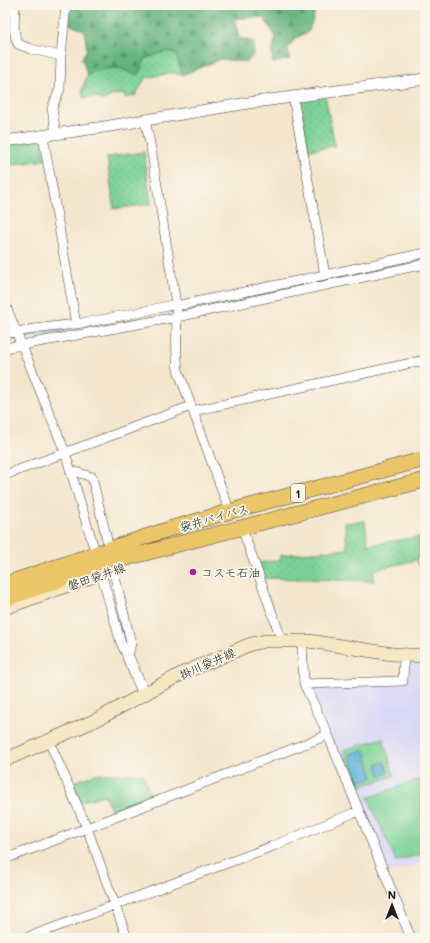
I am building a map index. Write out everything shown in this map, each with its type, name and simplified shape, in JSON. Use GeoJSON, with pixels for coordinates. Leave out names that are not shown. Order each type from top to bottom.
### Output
{"type":"FeatureCollection","features":[{"type":"Feature","properties":{"kind":"highway","name":"袋井バイパス"},"geometry":{"type":"LineString","coordinates":[[5,584],[172,528],[425,459]]}},
{"type":"Feature","properties":{"kind":"highway","name":"袋井バイパス"},"geometry":{"type":"LineString","coordinates":[[5,599],[105,564],[425,480]]}},
{"type":"Feature","properties":{"kind":"main road"},"geometry":{"type":"LineString","coordinates":[[5,577],[94,548],[172,528]]}},
{"type":"Feature","properties":{"kind":"main road","name":"磐田袋井線"},"geometry":{"type":"LineString","coordinates":[[5,608],[107,571],[164,555],[186,542]]}},
{"type":"Feature","properties":{"kind":"main road","name":"掛川袋井線"},"geometry":{"type":"LineString","coordinates":[[5,760],[96,720],[182,673],[251,644],[265,641],[302,641],[392,654],[425,656]]}},
{"type":"Feature","properties":{"kind":"street"},"geometry":{"type":"LineString","coordinates":[[15,5],[14,30],[15,38],[18,44],[61,56]]}},
{"type":"Feature","properties":{"kind":"street"},"geometry":{"type":"LineString","coordinates":[[56,134],[52,108],[60,89],[61,56],[66,5]]}},
{"type":"Feature","properties":{"kind":"street"},"geometry":{"type":"LineString","coordinates":[[5,141],[104,127],[240,104],[425,79]]}},
{"type":"Feature","properties":{"kind":"street"},"geometry":{"type":"LineString","coordinates":[[293,97],[325,275]]}},
{"type":"Feature","properties":{"kind":"street"},"geometry":{"type":"LineString","coordinates":[[145,120],[151,148],[176,305],[176,355],[178,370],[230,512]]}},
{"type":"Feature","properties":{"kind":"street"},"geometry":{"type":"LineString","coordinates":[[43,136],[76,324]]}},
{"type":"Feature","properties":{"kind":"street"},"geometry":{"type":"LineString","coordinates":[[5,348],[19,338],[76,324],[325,275],[425,252]]}},
{"type":"Feature","properties":{"kind":"street"},"geometry":{"type":"LineString","coordinates":[[5,334],[19,338],[177,317],[425,264]]}},
{"type":"Feature","properties":{"kind":"street"},"geometry":{"type":"LineString","coordinates":[[5,304],[65,452],[94,548]]}},
{"type":"Feature","properties":{"kind":"street"},"geometry":{"type":"LineString","coordinates":[[5,475],[65,452],[192,409],[425,360]]}},
{"type":"Feature","properties":{"kind":"street"},"geometry":{"type":"LineString","coordinates":[[70,470],[92,477],[108,544]]}},
{"type":"Feature","properties":{"kind":"street"},"geometry":{"type":"LineString","coordinates":[[242,528],[282,641]]}},
{"type":"Feature","properties":{"kind":"street"},"geometry":{"type":"LineString","coordinates":[[107,571],[131,643],[128,657],[144,694]]}},
{"type":"Feature","properties":{"kind":"street"},"geometry":{"type":"LineString","coordinates":[[302,641],[304,684],[328,735],[411,938]]}},
{"type":"Feature","properties":{"kind":"street"},"geometry":{"type":"LineString","coordinates":[[304,684],[403,681],[404,655]]}},
{"type":"Feature","properties":{"kind":"street"},"geometry":{"type":"LineString","coordinates":[[5,859],[328,735]]}},
{"type":"Feature","properties":{"kind":"street"},"geometry":{"type":"LineString","coordinates":[[49,741],[87,828],[127,938]]}},
{"type":"Feature","properties":{"kind":"street"},"geometry":{"type":"LineString","coordinates":[[26,938],[273,846],[358,811]]}},
{"type":"Feature","properties":{"kind":"shaded area"},"geometry":{"type":"Polygon","coordinates":[[[425,658],[425,862],[389,873],[306,686],[403,681],[407,661],[425,658]]]}},
{"type":"Feature","properties":{"kind":"green space"},"geometry":{"type":"Polygon","coordinates":[[[66,5],[315,5],[316,9],[309,31],[295,39],[288,48],[290,59],[273,63],[272,51],[276,37],[263,17],[239,18],[235,22],[239,38],[254,42],[253,55],[247,62],[221,59],[182,75],[176,53],[166,51],[145,59],[138,75],[118,68],[101,69],[87,75],[82,58],[87,49],[84,30],[65,21],[66,5]]]}},
{"type":"Feature","properties":{"kind":"green space"},"geometry":{"type":"Polygon","coordinates":[[[166,51],[176,53],[182,75],[171,73],[145,78],[136,95],[125,98],[123,94],[114,95],[102,100],[95,97],[83,98],[82,90],[87,75],[101,69],[118,68],[138,75],[145,59],[166,51]]]}},
{"type":"Feature","properties":{"kind":"green space"},"geometry":{"type":"Polygon","coordinates":[[[325,95],[335,146],[308,150],[299,99],[325,95]]]}},
{"type":"Feature","properties":{"kind":"green space"},"geometry":{"type":"Polygon","coordinates":[[[42,140],[45,160],[5,166],[9,145],[42,140]]]}},
{"type":"Feature","properties":{"kind":"green space"},"geometry":{"type":"Polygon","coordinates":[[[144,152],[151,204],[114,209],[107,157],[144,152]]]}},
{"type":"Feature","properties":{"kind":"green space"},"geometry":{"type":"Polygon","coordinates":[[[365,521],[368,545],[425,536],[425,558],[374,570],[374,581],[263,578],[257,563],[281,560],[281,555],[347,549],[345,523],[365,521]]]}},
{"type":"Feature","properties":{"kind":"green space"},"geometry":{"type":"Polygon","coordinates":[[[383,738],[394,776],[355,788],[344,750],[383,738]]]}},
{"type":"Feature","properties":{"kind":"green space"},"geometry":{"type":"Polygon","coordinates":[[[96,774],[143,774],[152,800],[113,813],[104,795],[80,802],[73,782],[96,774]]]}},
{"type":"Feature","properties":{"kind":"green space"},"geometry":{"type":"Polygon","coordinates":[[[425,777],[425,853],[396,861],[368,798],[425,777]]]}},
{"type":"Feature","properties":{"kind":"water"},"geometry":{"type":"Polygon","coordinates":[[[365,750],[373,778],[358,782],[350,754],[365,750]]]}},
{"type":"Feature","properties":{"kind":"water"},"geometry":{"type":"Polygon","coordinates":[[[385,762],[388,773],[380,776],[377,764],[385,762]]]}},
{"type":"Feature","properties":{"kind":"waterway"},"geometry":{"type":"LineString","coordinates":[[218,302],[270,293]]}},
{"type":"Feature","properties":{"kind":"waterway"},"geometry":{"type":"LineString","coordinates":[[159,312],[174,310]]}},
{"type":"Feature","properties":{"kind":"waterway"},"geometry":{"type":"LineString","coordinates":[[21,338],[67,329]]}},
{"type":"Feature","properties":{"kind":"waterway"},"geometry":{"type":"LineString","coordinates":[[5,341],[16,339]]}},
{"type":"Feature","properties":{"kind":"place","name":"コスモ石油"},"geometry":{"type":"Point","coordinates":[193,572]}}]}
